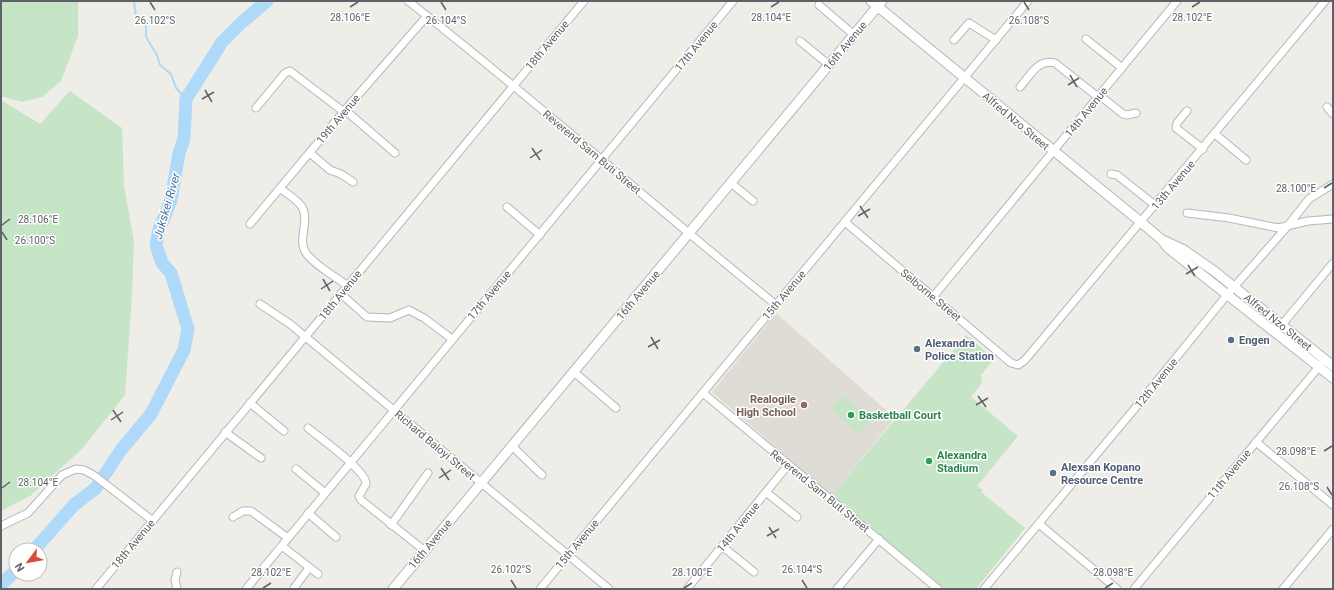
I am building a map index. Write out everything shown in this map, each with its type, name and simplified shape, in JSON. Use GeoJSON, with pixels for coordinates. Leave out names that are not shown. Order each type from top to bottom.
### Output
{"type":"FeatureCollection","features":[{"type":"Feature","properties":{"kind":"street","name":"Reverend Sam Buti Street"},"geometry":{"type":"LineString","coordinates":[[408,1],[513,86],[688,234],[775,304]]}},
{"type":"Feature","properties":{"kind":"street","name":"18th Avenue"},"geometry":{"type":"LineString","coordinates":[[96,589],[584,1]]}},
{"type":"Feature","properties":{"kind":"street","name":"17th Avenue"},"geometry":{"type":"LineString","coordinates":[[246,589],[733,1]]}},
{"type":"Feature","properties":{"kind":"street","name":"15th Avenue"},"geometry":{"type":"LineString","coordinates":[[540,589],[1028,1]]}},
{"type":"Feature","properties":{"kind":"street","name":"14th Avenue"},"geometry":{"type":"LineString","coordinates":[[933,297],[1177,1]]}},
{"type":"Feature","properties":{"kind":"street","name":"13th Avenue"},"geometry":{"type":"LineString","coordinates":[[1018,366],[1025,360],[1142,223],[1325,1]]}},
{"type":"Feature","properties":{"kind":"street","name":"16th Avenue"},"geometry":{"type":"LineString","coordinates":[[393,589],[854,35],[877,3]]}},
{"type":"Feature","properties":{"kind":"street","name":"Alfred Nzo Street"},"geometry":{"type":"LineString","coordinates":[[877,3],[1053,152],[1142,223],[1162,240],[1168,248],[1227,295],[1279,329],[1329,367]]}},
{"type":"Feature","properties":{"kind":"street"},"geometry":{"type":"LineString","coordinates":[[819,5],[854,35]]}},
{"type":"Feature","properties":{"kind":"street","name":"19th Avenue"},"geometry":{"type":"LineString","coordinates":[[250,224],[344,111],[428,16]]}},
{"type":"Feature","properties":{"kind":"street"},"geometry":{"type":"LineString","coordinates":[[954,40],[969,23],[996,40]]}},
{"type":"Feature","properties":{"kind":"street"},"geometry":{"type":"LineString","coordinates":[[1086,39],[1122,68]]}},
{"type":"Feature","properties":{"kind":"street"},"geometry":{"type":"LineString","coordinates":[[800,41],[829,64]]}},
{"type":"Feature","properties":{"kind":"street"},"geometry":{"type":"LineString","coordinates":[[1020,87],[1040,63],[1055,63],[1125,115],[1136,113]]}},
{"type":"Feature","properties":{"kind":"street"},"geometry":{"type":"LineString","coordinates":[[256,108],[285,73],[290,71],[344,111],[395,153]]}},
{"type":"Feature","properties":{"kind":"street"},"geometry":{"type":"LineString","coordinates":[[1327,107],[1333,114]]}},
{"type":"Feature","properties":{"kind":"street"},"geometry":{"type":"LineString","coordinates":[[1187,111],[1177,123],[1176,128],[1203,149]]}},
{"type":"Feature","properties":{"kind":"street"},"geometry":{"type":"LineString","coordinates":[[1215,134],[1246,160]]}},
{"type":"Feature","properties":{"kind":"street"},"geometry":{"type":"LineString","coordinates":[[310,153],[330,170],[341,174],[353,182]]}},
{"type":"Feature","properties":{"kind":"street"},"geometry":{"type":"LineString","coordinates":[[1111,174],[1117,175],[1156,206]]}},
{"type":"Feature","properties":{"kind":"street"},"geometry":{"type":"LineString","coordinates":[[731,183],[753,201]]}},
{"type":"Feature","properties":{"kind":"street","name":"12th Avenue"},"geometry":{"type":"LineString","coordinates":[[984,589],[1227,295],[1312,196],[1333,184]]}},
{"type":"Feature","properties":{"kind":"street"},"geometry":{"type":"LineString","coordinates":[[280,189],[298,203],[304,211],[303,243],[306,252],[313,260],[348,286]]}},
{"type":"Feature","properties":{"kind":"street"},"geometry":{"type":"LineString","coordinates":[[507,207],[540,235]]}},
{"type":"Feature","properties":{"kind":"street"},"geometry":{"type":"LineString","coordinates":[[1187,213],[1236,219],[1276,228],[1286,228],[1308,221],[1333,219]]}},
{"type":"Feature","properties":{"kind":"street","name":"Selborne Street"},"geometry":{"type":"LineString","coordinates":[[845,222],[1011,363],[1018,366]]}},
{"type":"Feature","properties":{"kind":"street","name":"Alfred Nzo Street"},"geometry":{"type":"LineString","coordinates":[[1162,240],[1174,244],[1193,256],[1234,287],[1279,329]]}},
{"type":"Feature","properties":{"kind":"street"},"geometry":{"type":"LineString","coordinates":[[1279,329],[1333,263]]}},
{"type":"Feature","properties":{"kind":"street"},"geometry":{"type":"LineString","coordinates":[[341,294],[367,318],[390,318],[409,310],[424,318],[452,339]]}},
{"type":"Feature","properties":{"kind":"street","name":"Richard Baloyi Street"},"geometry":{"type":"LineString","coordinates":[[260,304],[306,337],[567,556],[609,589]]}},
{"type":"Feature","properties":{"kind":"street","name":"11th Avenue"},"geometry":{"type":"LineString","coordinates":[[1134,589],[1256,442],[1329,367]]}},
{"type":"Feature","properties":{"kind":"street"},"geometry":{"type":"LineString","coordinates":[[574,372],[616,408]]}},
{"type":"Feature","properties":{"kind":"street","name":"Reverend Sam Buti Street"},"geometry":{"type":"LineString","coordinates":[[702,393],[938,589]]}},
{"type":"Feature","properties":{"kind":"street"},"geometry":{"type":"LineString","coordinates":[[250,404],[284,431]]}},
{"type":"Feature","properties":{"kind":"street"},"geometry":{"type":"LineString","coordinates":[[308,428],[350,462],[366,481],[366,484],[359,496],[360,498],[391,525],[425,551]]}},
{"type":"Feature","properties":{"kind":"street"},"geometry":{"type":"LineString","coordinates":[[225,432],[261,458]]}},
{"type":"Feature","properties":{"kind":"street"},"geometry":{"type":"LineString","coordinates":[[1256,442],[1333,505]]}},
{"type":"Feature","properties":{"kind":"street"},"geometry":{"type":"LineString","coordinates":[[512,446],[542,475]]}},
{"type":"Feature","properties":{"kind":"street","name":"14th Avenue"},"geometry":{"type":"LineString","coordinates":[[687,589],[788,465]]}},
{"type":"Feature","properties":{"kind":"street"},"geometry":{"type":"LineString","coordinates":[[296,469],[325,492]]}},
{"type":"Feature","properties":{"kind":"street"},"geometry":{"type":"LineString","coordinates":[[1,526],[28,513],[66,472],[84,470],[95,476],[152,522]]}},
{"type":"Feature","properties":{"kind":"street"},"geometry":{"type":"LineString","coordinates":[[391,525],[428,473]]}},
{"type":"Feature","properties":{"kind":"street"},"geometry":{"type":"LineString","coordinates":[[766,492],[797,517]]}},
{"type":"Feature","properties":{"kind":"street"},"geometry":{"type":"LineString","coordinates":[[233,517],[243,511],[250,511],[288,538]]}},
{"type":"Feature","properties":{"kind":"street"},"geometry":{"type":"LineString","coordinates":[[308,513],[336,537]]}},
{"type":"Feature","properties":{"kind":"street"},"geometry":{"type":"LineString","coordinates":[[1039,524],[1117,589]]}},
{"type":"Feature","properties":{"kind":"street"},"geometry":{"type":"LineString","coordinates":[[1283,589],[1333,529]]}},
{"type":"Feature","properties":{"kind":"street"},"geometry":{"type":"LineString","coordinates":[[837,589],[879,539]]}},
{"type":"Feature","properties":{"kind":"street"},"geometry":{"type":"LineString","coordinates":[[282,546],[318,574]]}},
{"type":"Feature","properties":{"kind":"street"},"geometry":{"type":"LineString","coordinates":[[722,546],[754,572]]}},
{"type":"Feature","properties":{"kind":"street"},"geometry":{"type":"LineString","coordinates":[[294,588],[309,568]]}},
{"type":"Feature","properties":{"kind":"street"},"geometry":{"type":"LineString","coordinates":[[177,572],[175,580],[177,589]]}},
{"type":"Feature","properties":{"kind":"shaded area","name":"Realogile High School"},"geometry":{"type":"Polygon","coordinates":[[[776,313],[895,418],[832,495],[712,392],[776,313]]]}},
{"type":"Feature","properties":{"kind":"green space"},"geometry":{"type":"Polygon","coordinates":[[[1,1],[78,1],[78,36],[61,81],[42,97],[22,102],[1,96],[1,1]]]}},
{"type":"Feature","properties":{"kind":"green space"},"geometry":{"type":"Polygon","coordinates":[[[70,91],[122,128],[124,186],[134,241],[132,296],[125,395],[82,449],[30,496],[1,511],[1,100],[40,124],[70,91]]]}},
{"type":"Feature","properties":{"kind":"green space","name":"Alexandra Stadium"},"geometry":{"type":"Polygon","coordinates":[[[966,335],[994,359],[981,375],[982,383],[971,397],[1018,436],[977,486],[983,490],[981,492],[1025,528],[976,589],[945,589],[832,495],[966,335]]]}},
{"type":"Feature","properties":{"kind":"green space","name":"Basketball Court"},"geometry":{"type":"Polygon","coordinates":[[[843,395],[871,419],[859,434],[831,410],[843,395]]]}},
{"type":"Feature","properties":{"kind":"waterway"},"geometry":{"type":"LineString","coordinates":[[134,1],[136,17],[146,25],[146,37],[157,55],[160,65],[171,74],[176,88],[186,99]]}},
{"type":"Feature","properties":{"kind":"waterway","name":"Jukskei River"},"geometry":{"type":"LineString","coordinates":[[41,542],[74,505],[96,488],[121,450],[151,414],[184,350],[188,329],[171,273],[162,263],[156,245],[159,230],[171,200],[179,153],[184,139],[186,99],[222,42],[241,23],[267,1]]}},
{"type":"Feature","properties":{"kind":"waterway","name":"Jukskei River"},"geometry":{"type":"LineString","coordinates":[[1,585],[8,578]]}},
{"type":"Feature","properties":{"kind":"place","name":"Engen"},"geometry":{"type":"Point","coordinates":[1231,340]}},
{"type":"Feature","properties":{"kind":"place","name":"Alexandra Police Station"},"geometry":{"type":"Point","coordinates":[917,349]}},
{"type":"Feature","properties":{"kind":"place","name":"Realogile High School"},"geometry":{"type":"Point","coordinates":[804,405]}},
{"type":"Feature","properties":{"kind":"place","name":"Basketball Court"},"geometry":{"type":"Point","coordinates":[851,415]}},
{"type":"Feature","properties":{"kind":"place","name":"Alexandra Stadium"},"geometry":{"type":"Point","coordinates":[929,461]}},
{"type":"Feature","properties":{"kind":"place","name":"Alexsan Kopano Resource Centre"},"geometry":{"type":"Point","coordinates":[1053,473]}}]}
